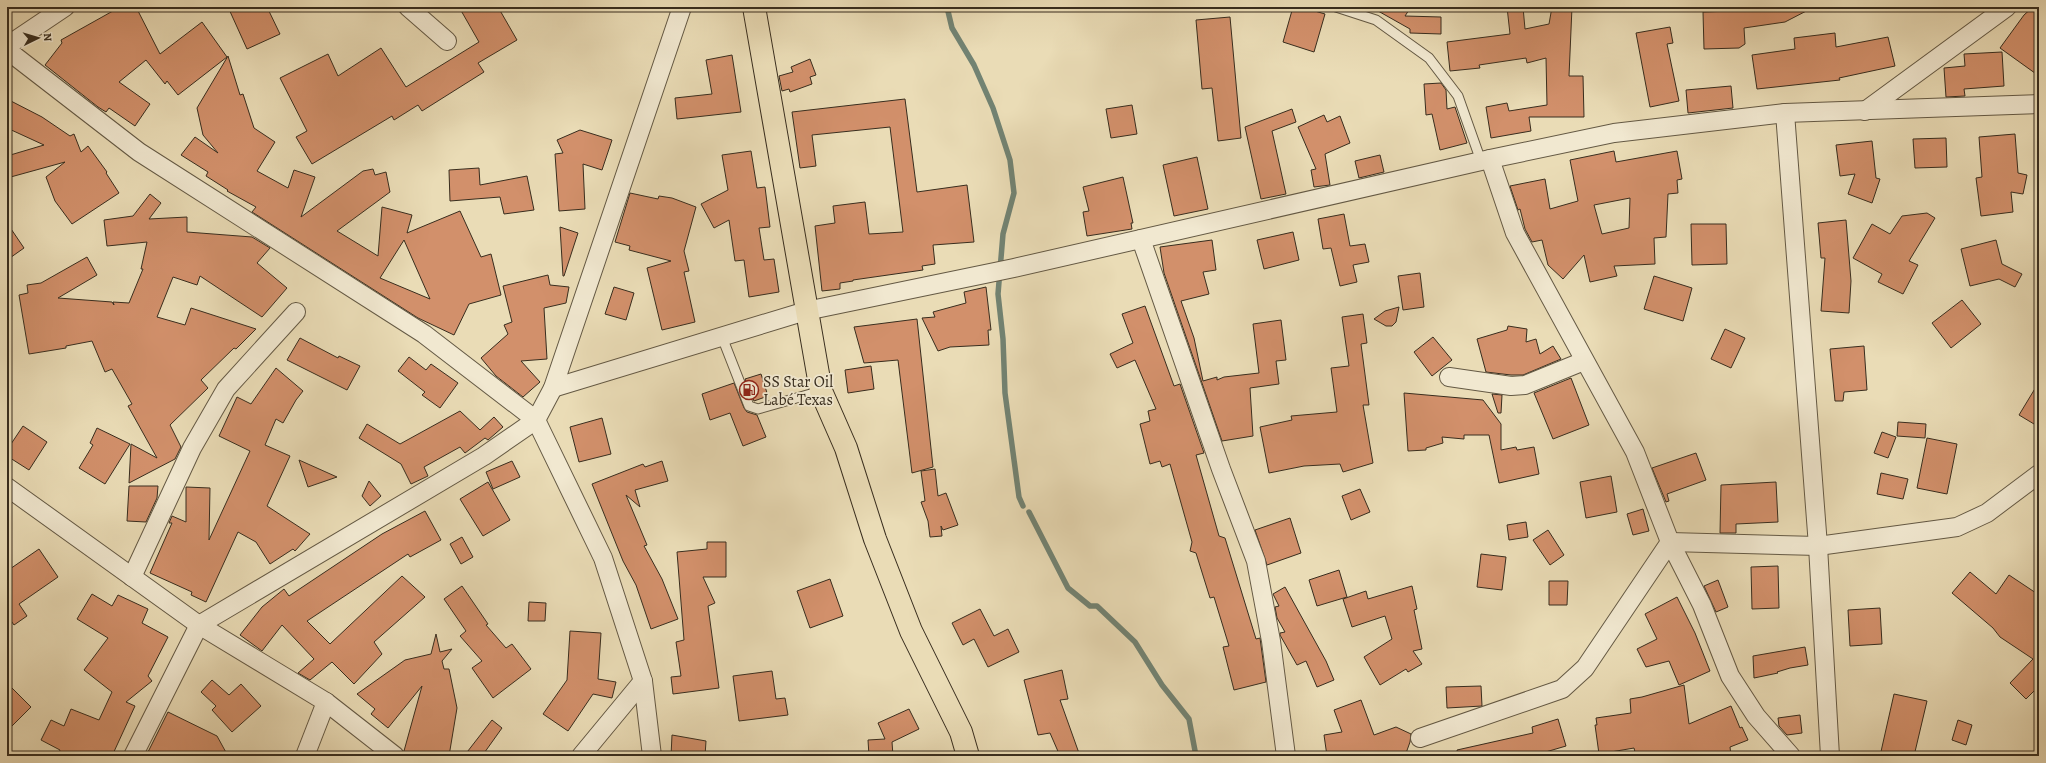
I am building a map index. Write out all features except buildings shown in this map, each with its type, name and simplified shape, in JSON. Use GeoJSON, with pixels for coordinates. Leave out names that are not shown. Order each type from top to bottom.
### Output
{"type":"FeatureCollection","features":[{"type":"Feature","properties":{"kind":"main road"},"geometry":{"type":"LineString","coordinates":[[754,7],[821,390],[846,448],[875,539],[903,610],[961,732],[968,756]]}},
{"type":"Feature","properties":{"kind":"street"},"geometry":{"type":"LineString","coordinates":[[7,46],[65,7]]}},
{"type":"Feature","properties":{"kind":"street"},"geometry":{"type":"LineString","coordinates":[[408,7],[447,41]]}},
{"type":"Feature","properties":{"kind":"street"},"geometry":{"type":"LineString","coordinates":[[133,756],[199,625],[484,456],[536,420],[553,388],[682,7]]}},
{"type":"Feature","properties":{"kind":"street"},"geometry":{"type":"LineString","coordinates":[[1865,111],[2007,7]]}},
{"type":"Feature","properties":{"kind":"street"},"geometry":{"type":"LineString","coordinates":[[7,50],[139,152],[424,334],[536,420],[603,558],[643,681],[652,756]]}},
{"type":"Feature","properties":{"kind":"street"},"geometry":{"type":"LineString","coordinates":[[553,388],[806,311],[989,274],[1486,160],[1614,133],[1785,113],[2039,104]]}},
{"type":"Feature","properties":{"kind":"street"},"geometry":{"type":"LineString","coordinates":[[1785,113],[1818,546],[1830,756]]}},
{"type":"Feature","properties":{"kind":"street"},"geometry":{"type":"LineString","coordinates":[[1486,160],[1515,233],[1634,452],[1670,542],[1702,605],[1730,676],[1756,716],[1791,756]]}},
{"type":"Feature","properties":{"kind":"street"},"geometry":{"type":"LineString","coordinates":[[1141,239],[1221,469],[1256,561],[1272,641],[1286,756]]}},
{"type":"Feature","properties":{"kind":"street"},"geometry":{"type":"LineString","coordinates":[[132,577],[192,448],[226,389],[296,312]]}},
{"type":"Feature","properties":{"kind":"street"},"geometry":{"type":"LineString","coordinates":[[1449,377],[1512,386],[1525,385],[1584,362]]}},
{"type":"Feature","properties":{"kind":"street"},"geometry":{"type":"LineString","coordinates":[[1670,542],[1818,546],[1957,527],[1987,513],[2039,474]]}},
{"type":"Feature","properties":{"kind":"street"},"geometry":{"type":"LineString","coordinates":[[7,487],[199,625],[326,702],[395,756]]}},
{"type":"Feature","properties":{"kind":"street"},"geometry":{"type":"LineString","coordinates":[[1420,738],[1562,689],[1585,668],[1670,542]]}},
{"type":"Feature","properties":{"kind":"street"},"geometry":{"type":"LineString","coordinates":[[580,756],[643,681]]}},
{"type":"Feature","properties":{"kind":"street"},"geometry":{"type":"LineString","coordinates":[[305,756],[326,702]]}},
{"type":"Feature","properties":{"kind":"lane"},"geometry":{"type":"LineString","coordinates":[[1336,7],[1376,20],[1429,58],[1458,96],[1486,160]]}},
{"type":"Feature","properties":{"kind":"lane"},"geometry":{"type":"LineString","coordinates":[[722,337],[749,406],[758,409],[821,390]]}},
{"type":"Feature","properties":{"kind":"waterway"},"geometry":{"type":"LineString","coordinates":[[947,7],[952,28],[974,65],[993,108],[1010,160],[1014,193],[1003,234],[998,294],[1003,339],[1005,393],[1019,497],[1023,506]]}},
{"type":"Feature","properties":{"kind":"waterway"},"geometry":{"type":"LineString","coordinates":[[1029,512],[1068,588],[1090,606],[1097,606],[1135,642],[1162,685],[1189,719],[1196,756]]}},
{"type":"Feature","properties":{"kind":"place","name":"SS Star Oil Labé Texas"},"geometry":{"type":"Point","coordinates":[749,390]}}]}
